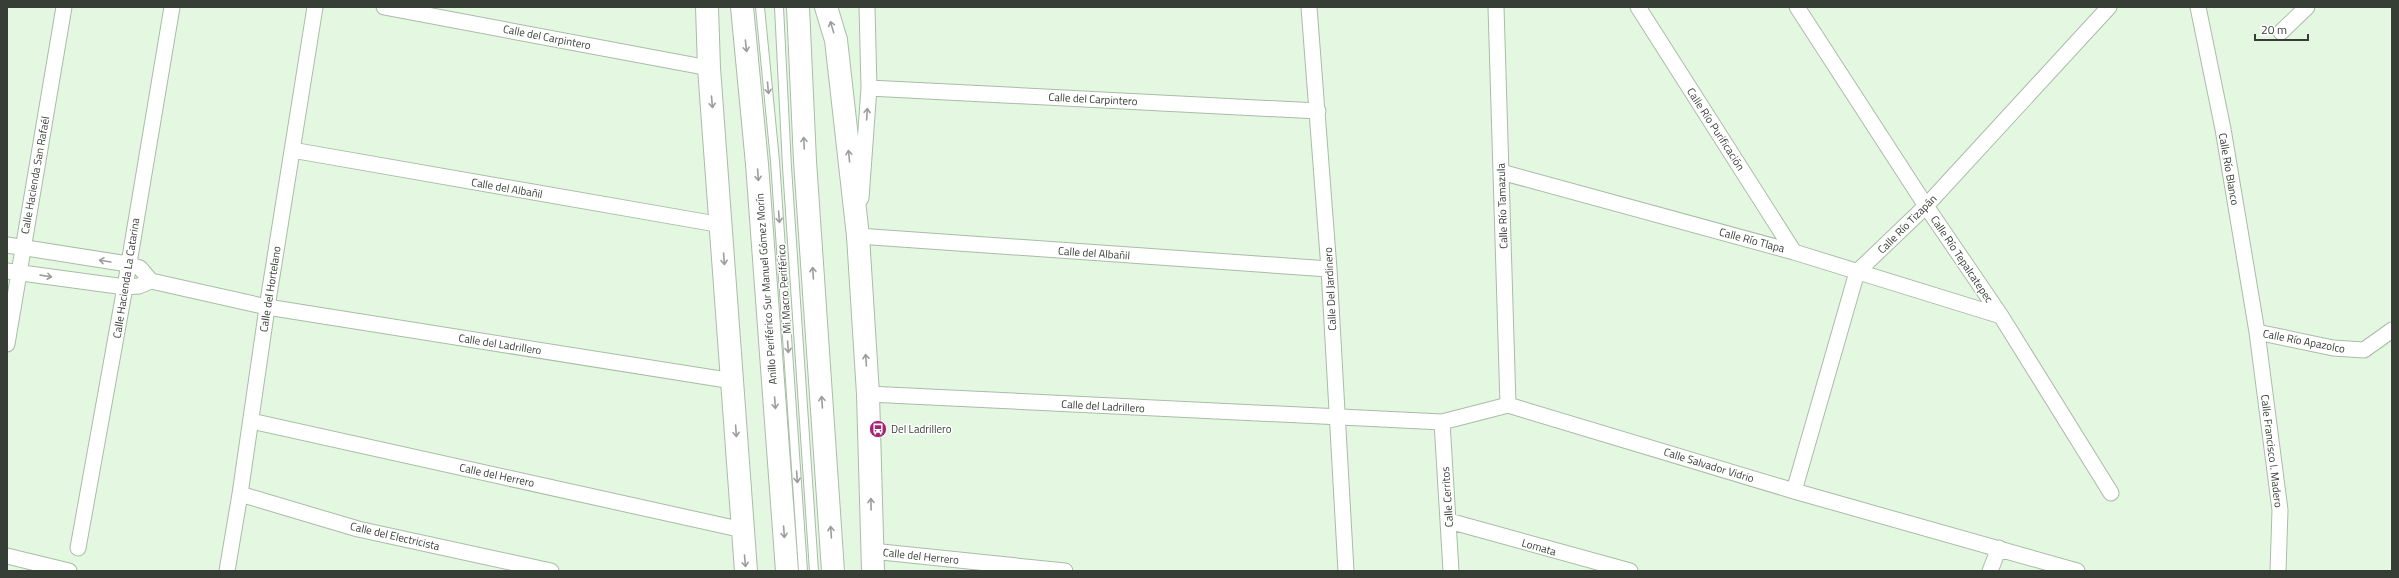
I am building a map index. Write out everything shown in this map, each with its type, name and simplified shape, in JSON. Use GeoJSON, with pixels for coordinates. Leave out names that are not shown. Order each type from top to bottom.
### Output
{"type":"FeatureCollection","features":[{"type":"Feature","properties":{"kind":"main road"},"geometry":{"type":"LineString","coordinates":[[707,7],[709,68],[722,225],[746,571]]}},
{"type":"Feature","properties":{"kind":"main road","name":"Anillo Periférico Sur Manuel Gómez Morín"},"geometry":{"type":"LineString","coordinates":[[742,7],[757,164],[787,571]]}},
{"type":"Feature","properties":{"kind":"main road"},"geometry":{"type":"LineString","coordinates":[[798,7],[805,161],[833,571]]}},
{"type":"Feature","properties":{"kind":"main road"},"geometry":{"type":"LineString","coordinates":[[826,7],[836,40],[858,236],[868,394],[872,561]]}},
{"type":"Feature","properties":{"kind":"street","name":"Calle Hacienda San Rafaél"},"geometry":{"type":"LineString","coordinates":[[7,344],[13,272],[23,247],[64,7]]}},
{"type":"Feature","properties":{"kind":"street","name":"Calle Hacienda La Catarina"},"geometry":{"type":"LineString","coordinates":[[78,548],[125,287],[172,7]]}},
{"type":"Feature","properties":{"kind":"street","name":"Calle del Hortelano"},"geometry":{"type":"LineString","coordinates":[[227,571],[252,421],[267,307],[315,7]]}},
{"type":"Feature","properties":{"kind":"street","name":"Calle del Carpintero"},"geometry":{"type":"LineString","coordinates":[[384,7],[709,68]]}},
{"type":"Feature","properties":{"kind":"street"},"geometry":{"type":"LineString","coordinates":[[858,236],[869,88],[867,7]]}},
{"type":"Feature","properties":{"kind":"street","name":"Calle Del Jardinero"},"geometry":{"type":"LineString","coordinates":[[1309,7],[1329,269],[1346,571]]}},
{"type":"Feature","properties":{"kind":"street","name":"Calle Río Tamazula"},"geometry":{"type":"LineString","coordinates":[[1496,7],[1508,406]]}},
{"type":"Feature","properties":{"kind":"street","name":"Calle Río Purificación"},"geometry":{"type":"LineString","coordinates":[[1638,7],[1794,252]]}},
{"type":"Feature","properties":{"kind":"street","name":"Calle Río Tepalcatepec"},"geometry":{"type":"LineString","coordinates":[[1797,7],[1926,206],[2001,316],[2112,493]]}},
{"type":"Feature","properties":{"kind":"street","name":"Calle Río Tizapán"},"geometry":{"type":"LineString","coordinates":[[1857,272],[1926,206],[2109,7]]}},
{"type":"Feature","properties":{"kind":"street","name":"Calle Río Blanco"},"geometry":{"type":"LineString","coordinates":[[2198,7],[2223,129],[2257,332]]}},
{"type":"Feature","properties":{"kind":"street"},"geometry":{"type":"LineString","coordinates":[[2281,32],[2307,7]]}},
{"type":"Feature","properties":{"kind":"street","name":"Calle del Carpintero"},"geometry":{"type":"LineString","coordinates":[[869,88],[1318,110]]}},
{"type":"Feature","properties":{"kind":"street","name":"Calle del Albañil"},"geometry":{"type":"LineString","coordinates":[[292,150],[722,225]]}},
{"type":"Feature","properties":{"kind":"street","name":"Calle Río Tlapa"},"geometry":{"type":"LineString","coordinates":[[1500,172],[1794,252],[2001,316]]}},
{"type":"Feature","properties":{"kind":"street","name":"Calle del Albañil"},"geometry":{"type":"LineString","coordinates":[[858,236],[1329,269]]}},
{"type":"Feature","properties":{"kind":"street"},"geometry":{"type":"LineString","coordinates":[[7,245],[128,264],[140,268],[151,281],[139,286],[125,287],[13,272]]}},
{"type":"Feature","properties":{"kind":"street"},"geometry":{"type":"LineString","coordinates":[[1794,490],[1857,272]]}},
{"type":"Feature","properties":{"kind":"street","name":"Calle del Ladrillero"},"geometry":{"type":"LineString","coordinates":[[151,281],[267,307],[733,381]]}},
{"type":"Feature","properties":{"kind":"street","name":"Calle Río Apazolco"},"geometry":{"type":"LineString","coordinates":[[2257,332],[2333,348],[2364,350],[2392,330]]}},
{"type":"Feature","properties":{"kind":"street","name":"Calle Francisco I. Madero"},"geometry":{"type":"LineString","coordinates":[[2257,332],[2280,510],[2278,571]]}},
{"type":"Feature","properties":{"kind":"street","name":"Calle del Ladrillero"},"geometry":{"type":"LineString","coordinates":[[868,394],[1338,417]]}},
{"type":"Feature","properties":{"kind":"street","name":"Calle Salvador Vidrio"},"geometry":{"type":"LineString","coordinates":[[1338,417],[1442,422],[1508,406],[2077,571]]}},
{"type":"Feature","properties":{"kind":"street","name":"Calle del Herrero"},"geometry":{"type":"LineString","coordinates":[[252,421],[743,530]]}},
{"type":"Feature","properties":{"kind":"street","name":"Calle Cerritos"},"geometry":{"type":"LineString","coordinates":[[1442,422],[1451,571]]}},
{"type":"Feature","properties":{"kind":"street","name":"Calle del Electricista"},"geometry":{"type":"LineString","coordinates":[[240,494],[358,529],[551,571]]}},
{"type":"Feature","properties":{"kind":"street","name":"Lomata"},"geometry":{"type":"LineString","coordinates":[[1449,521],[1581,565],[1630,571]]}},
{"type":"Feature","properties":{"kind":"street"},"geometry":{"type":"LineString","coordinates":[[1990,571],[1999,548]]}},
{"type":"Feature","properties":{"kind":"street"},"geometry":{"type":"LineString","coordinates":[[7,556],[69,571]]}},
{"type":"Feature","properties":{"kind":"street","name":"Calle del Herrero"},"geometry":{"type":"LineString","coordinates":[[872,561],[1065,571]]}},
{"type":"Feature","properties":{"kind":"lane","name":"Mi Macro Periférico"},"geometry":{"type":"LineString","coordinates":[[760,7],[775,161],[803,571]]}},
{"type":"Feature","properties":{"kind":"lane","name":"Mi Macro Periférico"},"geometry":{"type":"LineString","coordinates":[[779,7],[787,167],[814,571]]}},
{"type":"Feature","properties":{"kind":"place","name":"Del Ladrillero"},"geometry":{"type":"Point","coordinates":[878,429]}}]}
